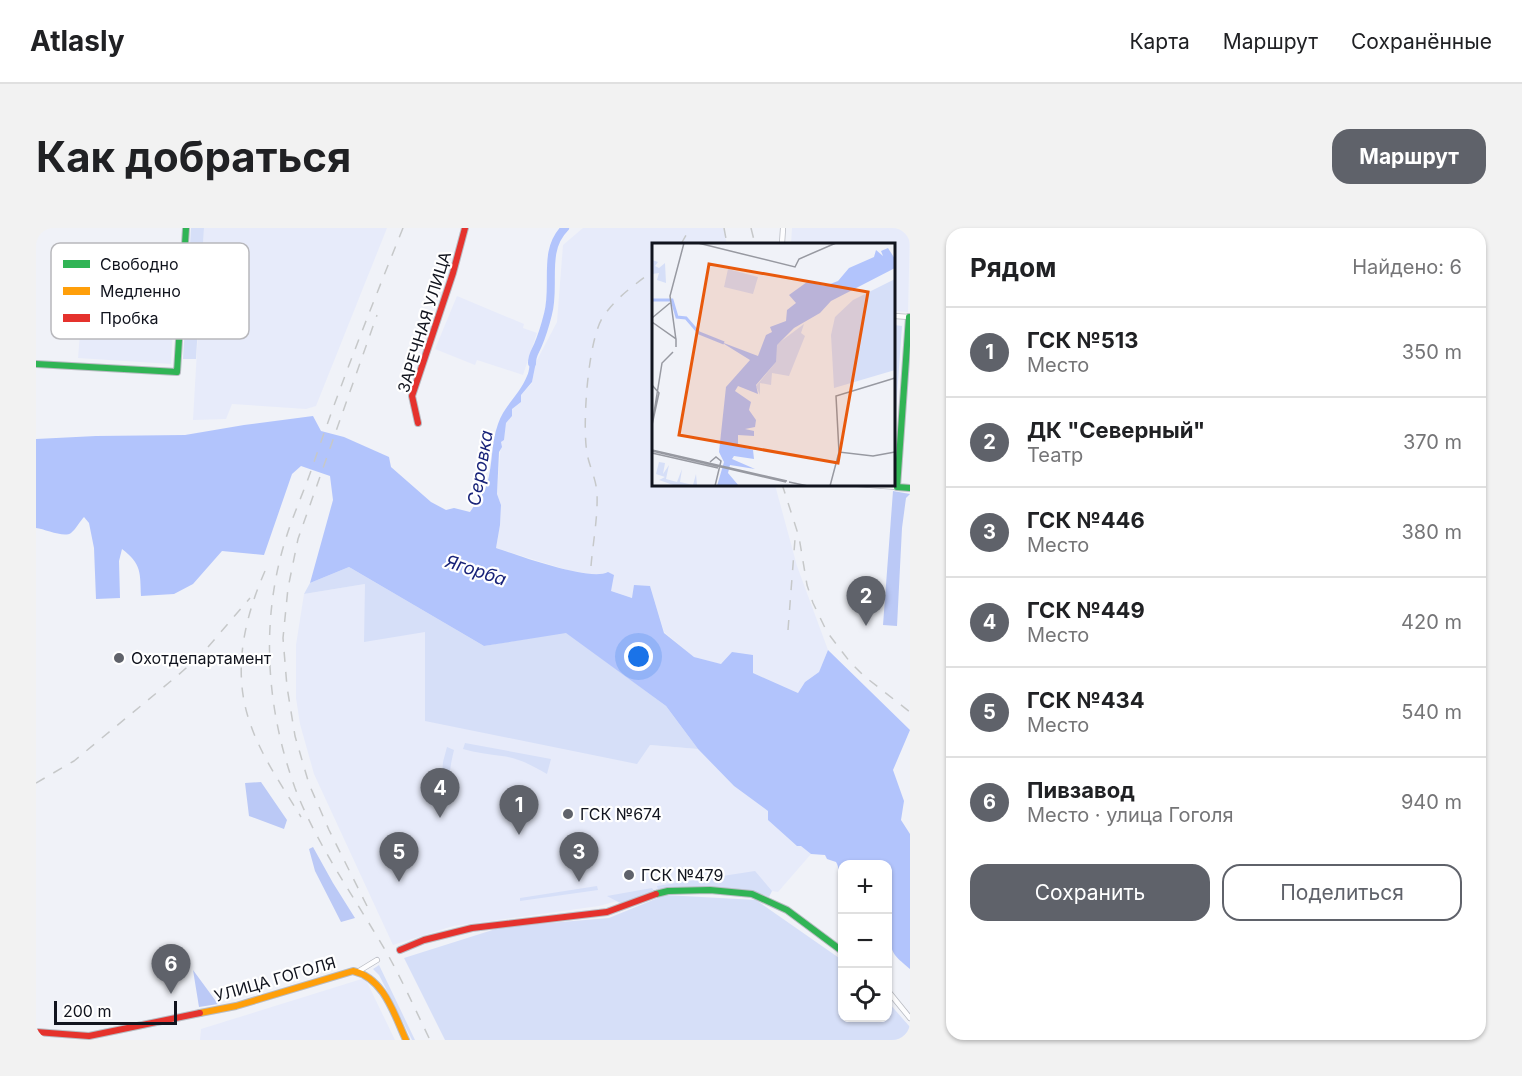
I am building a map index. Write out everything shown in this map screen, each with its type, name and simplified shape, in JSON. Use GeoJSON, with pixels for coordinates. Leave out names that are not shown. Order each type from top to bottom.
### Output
{"type":"FeatureCollection","features":[{"type":"Feature","properties":{"kind":"street"},"geometry":{"type":"LineString","coordinates":[[185,243],[186,228]]}},
{"type":"Feature","properties":{"kind":"street","name":"ЗАРЕЧНАЯ УЛИЦА"},"geometry":{"type":"LineString","coordinates":[[418,423],[412,396],[453,273],[465,228]]}},
{"type":"Feature","properties":{"kind":"street"},"geometry":{"type":"LineString","coordinates":[[782,243],[783,228]]}},
{"type":"Feature","properties":{"kind":"street"},"geometry":{"type":"LineString","coordinates":[[895,316],[910,317],[897,487]]}},
{"type":"Feature","properties":{"kind":"street"},"geometry":{"type":"LineString","coordinates":[[36,364],[177,372],[179,339]]}},
{"type":"Feature","properties":{"kind":"street"},"geometry":{"type":"LineString","coordinates":[[884,486],[910,488]]}},
{"type":"Feature","properties":{"kind":"street"},"geometry":{"type":"LineString","coordinates":[[400,950],[445,933],[492,924],[600,913],[657,893],[696,891],[742,892],[760,896],[777,904],[838,947]]}},
{"type":"Feature","properties":{"kind":"street","name":"УЛИЦА ГОГОЛЯ"},"geometry":{"type":"LineString","coordinates":[[36,1032],[89,1038],[236,1006],[343,973],[359,971],[377,960]]}},
{"type":"Feature","properties":{"kind":"street"},"geometry":{"type":"LineString","coordinates":[[359,971],[371,976],[378,985],[406,1040]]}},
{"type":"Feature","properties":{"kind":"street"},"geometry":{"type":"LineString","coordinates":[[892,996],[910,1018]]}},
{"type":"Feature","properties":{"kind":"shaded area"},"geometry":{"type":"Polygon","coordinates":[[[191,228],[204,228],[203,243],[190,243],[191,228]]]}},
{"type":"Feature","properties":{"kind":"shaded area"},"geometry":{"type":"Polygon","coordinates":[[[204,228],[387,228],[316,406],[306,409],[232,404],[226,419],[193,420],[198,339],[249,339],[249,243],[203,243],[204,228]]]}},
{"type":"Feature","properties":{"kind":"shaded area"},"geometry":{"type":"Polygon","coordinates":[[[583,228],[723,228],[727,243],[652,243],[652,486],[775,486],[797,566],[828,650],[819,672],[805,682],[798,693],[753,673],[694,657],[664,632],[650,586],[632,598],[610,591],[601,576],[574,572],[496,548],[501,505],[497,494],[501,442],[504,440],[506,423],[512,416],[512,409],[521,402],[521,395],[532,383],[536,362],[557,322],[563,245],[583,228]]]}},
{"type":"Feature","properties":{"kind":"shaded area"},"geometry":{"type":"Polygon","coordinates":[[[792,228],[910,228],[908,312],[895,311],[895,243],[791,243],[792,228]]]}},
{"type":"Feature","properties":{"kind":"shaded area"},"geometry":{"type":"Polygon","coordinates":[[[457,296],[524,324],[523,328],[537,333],[523,375],[477,360],[475,365],[435,349],[457,296]]]}},
{"type":"Feature","properties":{"kind":"shaded area"},"geometry":{"type":"Polygon","coordinates":[[[895,325],[902,326],[895,423],[895,325]]]}},
{"type":"Feature","properties":{"kind":"shaded area"},"geometry":{"type":"Polygon","coordinates":[[[80,339],[172,339],[171,364],[78,358],[80,339]]]}},
{"type":"Feature","properties":{"kind":"shaded area"},"geometry":{"type":"Polygon","coordinates":[[[184,339],[197,339],[196,359],[183,359],[184,339]]]}},
{"type":"Feature","properties":{"kind":"shaded area"},"geometry":{"type":"Polygon","coordinates":[[[893,491],[910,494],[906,498],[902,528],[897,626],[883,625],[893,491]]]}},
{"type":"Feature","properties":{"kind":"shaded area"},"geometry":{"type":"Polygon","coordinates":[[[349,567],[484,646],[566,632],[666,706],[698,749],[650,745],[637,764],[425,721],[425,632],[364,642],[365,584],[304,594],[310,583],[349,567]]]}},
{"type":"Feature","properties":{"kind":"shaded area"},"geometry":{"type":"Polygon","coordinates":[[[365,584],[425,632],[650,745],[698,749],[734,786],[768,811],[811,854],[778,892],[748,887],[669,887],[599,906],[453,926],[393,945],[314,774],[300,724],[296,698],[296,645],[304,594],[365,584]]]}},
{"type":"Feature","properties":{"kind":"shaded area"},"geometry":{"type":"Polygon","coordinates":[[[465,743],[551,759],[547,774],[531,765],[508,757],[463,749],[465,743]]]}},
{"type":"Feature","properties":{"kind":"shaded area"},"geometry":{"type":"Polygon","coordinates":[[[447,747],[454,750],[450,779],[451,789],[456,791],[456,795],[431,796],[431,791],[441,787],[447,747]]]}},
{"type":"Feature","properties":{"kind":"shaded area"},"geometry":{"type":"Polygon","coordinates":[[[261,782],[287,820],[284,829],[249,816],[245,783],[261,782]]]}},
{"type":"Feature","properties":{"kind":"shaded area"},"geometry":{"type":"Polygon","coordinates":[[[313,847],[355,918],[341,922],[315,871],[309,849],[313,847]]]}},
{"type":"Feature","properties":{"kind":"shaded area"},"geometry":{"type":"Polygon","coordinates":[[[755,871],[772,891],[769,897],[753,891],[668,888],[658,890],[657,886],[755,871]]]}},
{"type":"Feature","properties":{"kind":"shaded area"},"geometry":{"type":"Polygon","coordinates":[[[597,886],[598,890],[520,901],[520,898],[597,886]]]}},
{"type":"Feature","properties":{"kind":"shaded area"},"geometry":{"type":"Polygon","coordinates":[[[652,888],[654,891],[622,904],[607,896],[652,888]]]}},
{"type":"Feature","properties":{"kind":"shaded area"},"geometry":{"type":"Polygon","coordinates":[[[665,895],[756,900],[838,957],[838,1022],[892,1022],[892,1007],[910,1027],[910,1040],[445,1040],[404,958],[502,927],[609,918],[665,895]]]}},
{"type":"Feature","properties":{"kind":"shaded area"},"geometry":{"type":"Polygon","coordinates":[[[379,965],[415,1040],[412,1040],[379,975],[373,969],[379,965]]]}},
{"type":"Feature","properties":{"kind":"shaded area"},"geometry":{"type":"Polygon","coordinates":[[[193,970],[218,1004],[199,1007],[193,970]]]}},
{"type":"Feature","properties":{"kind":"shaded area"},"geometry":{"type":"Polygon","coordinates":[[[365,978],[395,1040],[200,1040],[201,1029],[365,978]]]}},
{"type":"Feature","properties":{"kind":"water","name":"Ягорба"},"geometry":{"type":"Polygon","coordinates":[[[532,354],[536,362],[532,382],[521,395],[521,402],[512,409],[512,416],[506,423],[504,440],[501,442],[502,447],[499,452],[497,494],[501,505],[496,548],[570,571],[599,574],[608,572],[614,575],[611,591],[632,598],[634,585],[650,586],[664,633],[694,657],[721,664],[732,652],[753,655],[753,673],[798,693],[805,682],[819,672],[828,650],[910,730],[893,770],[904,801],[901,820],[910,834],[910,969],[892,950],[892,860],[838,860],[838,867],[836,862],[827,859],[825,855],[811,854],[801,846],[797,846],[768,820],[768,811],[734,786],[698,749],[666,706],[566,633],[484,646],[349,567],[310,583],[333,500],[330,476],[301,466],[292,474],[264,555],[222,551],[193,584],[174,594],[141,596],[137,564],[122,549],[119,561],[120,598],[96,599],[94,548],[89,523],[84,517],[68,534],[36,528],[36,439],[185,435],[313,416],[321,431],[344,437],[389,457],[391,467],[431,502],[446,510],[454,508],[470,512],[487,484],[498,424],[528,374],[532,354]]]}},
{"type":"Feature","properties":{"kind":"waterway","name":"Серовка"},"geometry":{"type":"LineString","coordinates":[[532,363],[548,314],[554,247],[565,228]]}},
{"type":"Feature","properties":{"kind":"railway"},"geometry":{"type":"LineString","coordinates":[[403,228],[368,315],[286,538],[272,600],[270,664],[278,727],[285,758],[304,810],[326,852],[388,955],[430,1040]]}},
{"type":"Feature","properties":{"kind":"railway"},"geometry":{"type":"LineString","coordinates":[[682,243],[690,228]]}},
{"type":"Feature","properties":{"kind":"railway"},"geometry":{"type":"LineString","coordinates":[[724,228],[727,243]]}},
{"type":"Feature","properties":{"kind":"railway"},"geometry":{"type":"LineString","coordinates":[[751,228],[755,243]]}},
{"type":"Feature","properties":{"kind":"railway"},"geometry":{"type":"LineString","coordinates":[[591,566],[597,493],[587,453],[585,423],[593,344],[598,328],[608,310],[627,291],[652,272]]}},
{"type":"Feature","properties":{"kind":"railway"},"geometry":{"type":"LineString","coordinates":[[367,906],[309,784],[295,736],[287,687],[283,638],[288,588],[298,539],[377,315]]}},
{"type":"Feature","properties":{"kind":"railway"},"geometry":{"type":"LineString","coordinates":[[783,486],[799,537],[807,585],[827,632],[864,676],[910,712]]}},
{"type":"Feature","properties":{"kind":"railway"},"geometry":{"type":"LineString","coordinates":[[788,630],[795,539]]}},
{"type":"Feature","properties":{"kind":"railway"},"geometry":{"type":"LineString","coordinates":[[265,571],[246,627],[241,665],[242,684],[250,723],[260,747],[301,817]]}},
{"type":"Feature","properties":{"kind":"railway"},"geometry":{"type":"LineString","coordinates":[[36,783],[74,761],[177,676],[202,654],[250,598]]}},
{"type":"Feature","properties":{"kind":"traffic: fast"},"geometry":{"type":"LineString","coordinates":[[185,243],[186,228]]}},
{"type":"Feature","properties":{"kind":"traffic: fast"},"geometry":{"type":"LineString","coordinates":[[909,317],[897,487],[910,488]]}},
{"type":"Feature","properties":{"kind":"traffic: fast"},"geometry":{"type":"LineString","coordinates":[[36,364],[177,372],[179,339]]}},
{"type":"Feature","properties":{"kind":"traffic: fast"},"geometry":{"type":"LineString","coordinates":[[656,894],[668,891],[710,890],[752,894],[787,910],[838,948]]}},
{"type":"Feature","properties":{"kind":"traffic: slow"},"geometry":{"type":"LineString","coordinates":[[200,1013],[236,1006],[353,971],[373,981],[387,998],[406,1040]]}},
{"type":"Feature","properties":{"kind":"traffic: jam"},"geometry":{"type":"LineString","coordinates":[[418,423],[412,396],[453,273],[465,228]]}},
{"type":"Feature","properties":{"kind":"traffic: jam"},"geometry":{"type":"LineString","coordinates":[[400,950],[424,940],[472,928],[607,912],[656,894]]}},
{"type":"Feature","properties":{"kind":"traffic: jam"},"geometry":{"type":"LineString","coordinates":[[36,1032],[89,1036],[200,1013]]}},
{"type":"Feature","properties":{"kind":"place","name":"ДК \"Северный\""},"geometry":{"type":"Point","coordinates":[866,626]}},
{"type":"Feature","properties":{"kind":"place","name":"Охотдепартамент"},"geometry":{"type":"Point","coordinates":[119,658]}},
{"type":"Feature","properties":{"kind":"place","name":"ГСК №674"},"geometry":{"type":"Point","coordinates":[568,814]}},
{"type":"Feature","properties":{"kind":"place","name":"ГСК №449"},"geometry":{"type":"Point","coordinates":[440,818]}},
{"type":"Feature","properties":{"kind":"place","name":"ГСК №513"},"geometry":{"type":"Point","coordinates":[519,835]}},
{"type":"Feature","properties":{"kind":"place","name":"ГСК №479"},"geometry":{"type":"Point","coordinates":[629,875]}},
{"type":"Feature","properties":{"kind":"place","name":"ГСК №434"},"geometry":{"type":"Point","coordinates":[399,882]}},
{"type":"Feature","properties":{"kind":"place","name":"ГСК №446"},"geometry":{"type":"Point","coordinates":[579,882]}},
{"type":"Feature","properties":{"kind":"place","name":"Пивзавод"},"geometry":{"type":"Point","coordinates":[171,994]}}]}
